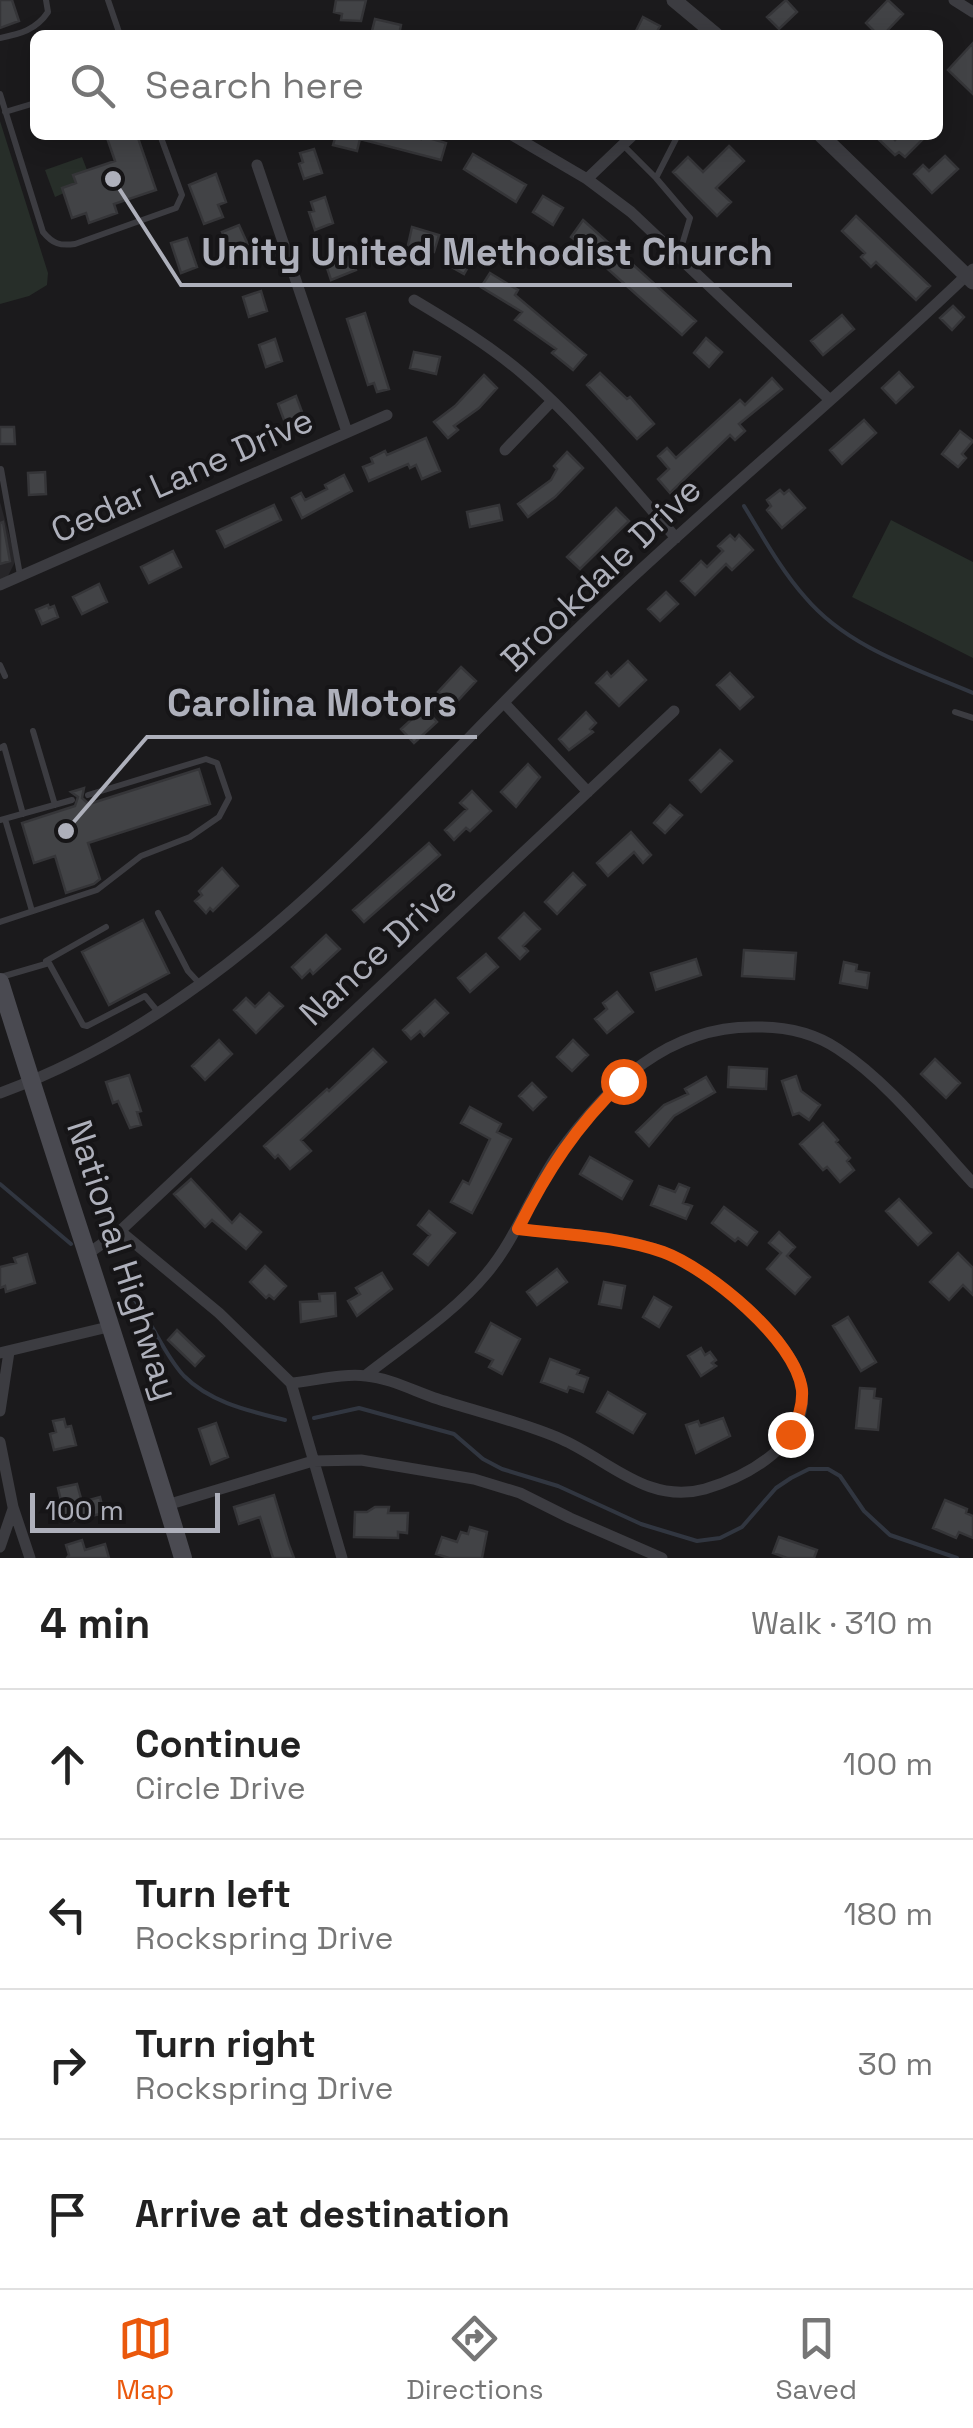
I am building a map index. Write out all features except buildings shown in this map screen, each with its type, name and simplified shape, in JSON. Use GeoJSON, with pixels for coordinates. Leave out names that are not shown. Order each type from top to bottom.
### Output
{"type":"FeatureCollection","features":[{"type":"Feature","properties":{"kind":"main road","name":"National Highway"},"geometry":{"type":"LineString","coordinates":[[0,980],[183,1558]]}},
{"type":"Feature","properties":{"kind":"street"},"geometry":{"type":"LineString","coordinates":[[674,0],[710,30]]}},
{"type":"Feature","properties":{"kind":"street"},"geometry":{"type":"LineString","coordinates":[[954,0],[973,12]]}},
{"type":"Feature","properties":{"kind":"street"},"geometry":{"type":"LineString","coordinates":[[521,140],[587,179],[631,212],[830,400]]}},
{"type":"Feature","properties":{"kind":"street"},"geometry":{"type":"LineString","coordinates":[[587,179],[628,140]]}},
{"type":"Feature","properties":{"kind":"street"},"geometry":{"type":"LineString","coordinates":[[825,140],[971,276]]}},
{"type":"Feature","properties":{"kind":"street"},"geometry":{"type":"LineString","coordinates":[[257,164],[348,432]]}},
{"type":"Feature","properties":{"kind":"street","name":"Brookdale Drive"},"geometry":{"type":"LineString","coordinates":[[0,1093],[114,1043],[201,984],[350,858],[585,622],[971,276]]}},
{"type":"Feature","properties":{"kind":"street"},"geometry":{"type":"LineString","coordinates":[[414,300],[494,352],[551,402],[676,538]]}},
{"type":"Feature","properties":{"kind":"street"},"geometry":{"type":"LineString","coordinates":[[505,450],[551,402]]}},
{"type":"Feature","properties":{"kind":"street","name":"Cedar Lane Drive"},"geometry":{"type":"LineString","coordinates":[[0,585],[387,415]]}},
{"type":"Feature","properties":{"kind":"street"},"geometry":{"type":"LineString","coordinates":[[505,704],[588,792]]}},
{"type":"Feature","properties":{"kind":"street","name":"Nance Drive"},"geometry":{"type":"LineString","coordinates":[[89,1253],[120,1231],[674,710]]}},
{"type":"Feature","properties":{"kind":"street"},"geometry":{"type":"LineString","coordinates":[[366,1376],[452,1308],[485,1276],[518,1229],[555,1158],[610,1093],[662,1048],[702,1032],[726,1027],[782,1028],[821,1039],[865,1070],[973,1183]]}},
{"type":"Feature","properties":{"kind":"street"},"geometry":{"type":"LineString","coordinates":[[291,1383],[366,1376],[560,1438],[635,1482],[662,1492],[684,1494],[742,1475],[762,1463],[790,1434],[800,1416],[802,1386],[783,1350],[738,1299],[666,1253],[628,1242],[518,1229]]}},
{"type":"Feature","properties":{"kind":"street"},"geometry":{"type":"LineString","coordinates":[[120,1231],[219,1313],[291,1383],[342,1558]]}},
{"type":"Feature","properties":{"kind":"street"},"geometry":{"type":"LineString","coordinates":[[0,1411],[4,1352],[108,1327]]}},
{"type":"Feature","properties":{"kind":"street"},"geometry":{"type":"LineString","coordinates":[[0,1442],[30,1558]]}},
{"type":"Feature","properties":{"kind":"street"},"geometry":{"type":"LineString","coordinates":[[168,1505],[313,1461],[362,1460],[474,1479],[520,1493],[662,1558]]}},
{"type":"Feature","properties":{"kind":"street"},"geometry":{"type":"LineString","coordinates":[[0,1547],[14,1507]]}},
{"type":"Feature","properties":{"kind":"lane"},"geometry":{"type":"LineString","coordinates":[[0,38],[27,32],[40,23],[48,12],[46,0]]}},
{"type":"Feature","properties":{"kind":"lane"},"geometry":{"type":"LineString","coordinates":[[108,0],[118,30]]}},
{"type":"Feature","properties":{"kind":"lane"},"geometry":{"type":"LineString","coordinates":[[0,94],[43,232],[50,241],[62,246],[176,208],[182,195],[162,140]]}},
{"type":"Feature","properties":{"kind":"lane"},"geometry":{"type":"LineString","coordinates":[[6,112],[30,105]]}},
{"type":"Feature","properties":{"kind":"lane"},"geometry":{"type":"LineString","coordinates":[[656,178],[675,140]]}},
{"type":"Feature","properties":{"kind":"lane"},"geometry":{"type":"LineString","coordinates":[[622,145],[690,218],[679,256]]}},
{"type":"Feature","properties":{"kind":"lane"},"geometry":{"type":"LineString","coordinates":[[1,469],[20,576]]}},
{"type":"Feature","properties":{"kind":"lane"},"geometry":{"type":"LineString","coordinates":[[0,665],[5,676]]}},
{"type":"Feature","properties":{"kind":"lane"},"geometry":{"type":"LineString","coordinates":[[955,712],[973,718]]}},
{"type":"Feature","properties":{"kind":"lane"},"geometry":{"type":"LineString","coordinates":[[33,731],[54,805]]}},
{"type":"Feature","properties":{"kind":"lane"},"geometry":{"type":"LineString","coordinates":[[0,748],[4,746],[23,814]]}},
{"type":"Feature","properties":{"kind":"lane"},"geometry":{"type":"LineString","coordinates":[[0,922],[97,890],[141,856],[190,836],[220,817],[229,798],[217,763],[206,759],[88,795]]}},
{"type":"Feature","properties":{"kind":"lane"},"geometry":{"type":"LineString","coordinates":[[32,911],[2,820],[72,800]]}},
{"type":"Feature","properties":{"kind":"lane"},"geometry":{"type":"LineString","coordinates":[[158,914],[188,971],[201,984]]}},
{"type":"Feature","properties":{"kind":"lane"},"geometry":{"type":"LineString","coordinates":[[0,980],[45,962],[106,926]]}},
{"type":"Feature","properties":{"kind":"lane"},"geometry":{"type":"LineString","coordinates":[[45,962],[82,1025],[145,996],[159,1014]]}},
{"type":"Feature","properties":{"kind":"shaded area"},"geometry":{"type":"Polygon","coordinates":[[[0,121],[48,273],[47,285],[29,296],[0,304],[0,121]]]}},
{"type":"Feature","properties":{"kind":"shaded area"},"geometry":{"type":"Polygon","coordinates":[[[82,157],[87,170],[73,175],[76,183],[63,188],[64,193],[55,197],[45,170],[82,157]]]}},
{"type":"Feature","properties":{"kind":"shaded area"},"geometry":{"type":"Polygon","coordinates":[[[0,502],[16,560],[8,576],[0,580],[0,502]]]}},
{"type":"Feature","properties":{"kind":"shaded area"},"geometry":{"type":"Polygon","coordinates":[[[891,520],[973,562],[973,658],[852,597],[891,520]]]}},
{"type":"Feature","properties":{"kind":"waterway"},"geometry":{"type":"LineString","coordinates":[[744,506],[788,576],[841,630],[905,665],[973,693]]}},
{"type":"Feature","properties":{"kind":"waterway"},"geometry":{"type":"LineString","coordinates":[[0,1184],[71,1244]]}},
{"type":"Feature","properties":{"kind":"waterway"},"geometry":{"type":"LineString","coordinates":[[126,1290],[176,1366],[195,1385],[232,1405],[285,1420]]}},
{"type":"Feature","properties":{"kind":"waterway"},"geometry":{"type":"LineString","coordinates":[[314,1418],[359,1408],[454,1434],[483,1459],[502,1469],[558,1486],[641,1524],[697,1541],[720,1538],[742,1527],[776,1488],[791,1478],[809,1469],[828,1469],[840,1476],[864,1511],[890,1535],[957,1558]]}},
{"type":"Feature","properties":{"kind":"place","name":"Unity United Methodist Church"},"geometry":{"type":"Point","coordinates":[113,179]}},
{"type":"Feature","properties":{"kind":"place","name":"Carolina Motors"},"geometry":{"type":"Point","coordinates":[66,831]}},
{"type":"Feature","properties":{"kind":"route"},"geometry":{"type":"LineString","coordinates":[[623,1081],[555,1158],[518,1229],[628,1242],[666,1253],[738,1299],[790,1359],[802,1386],[800,1416],[790,1434]]}}]}
